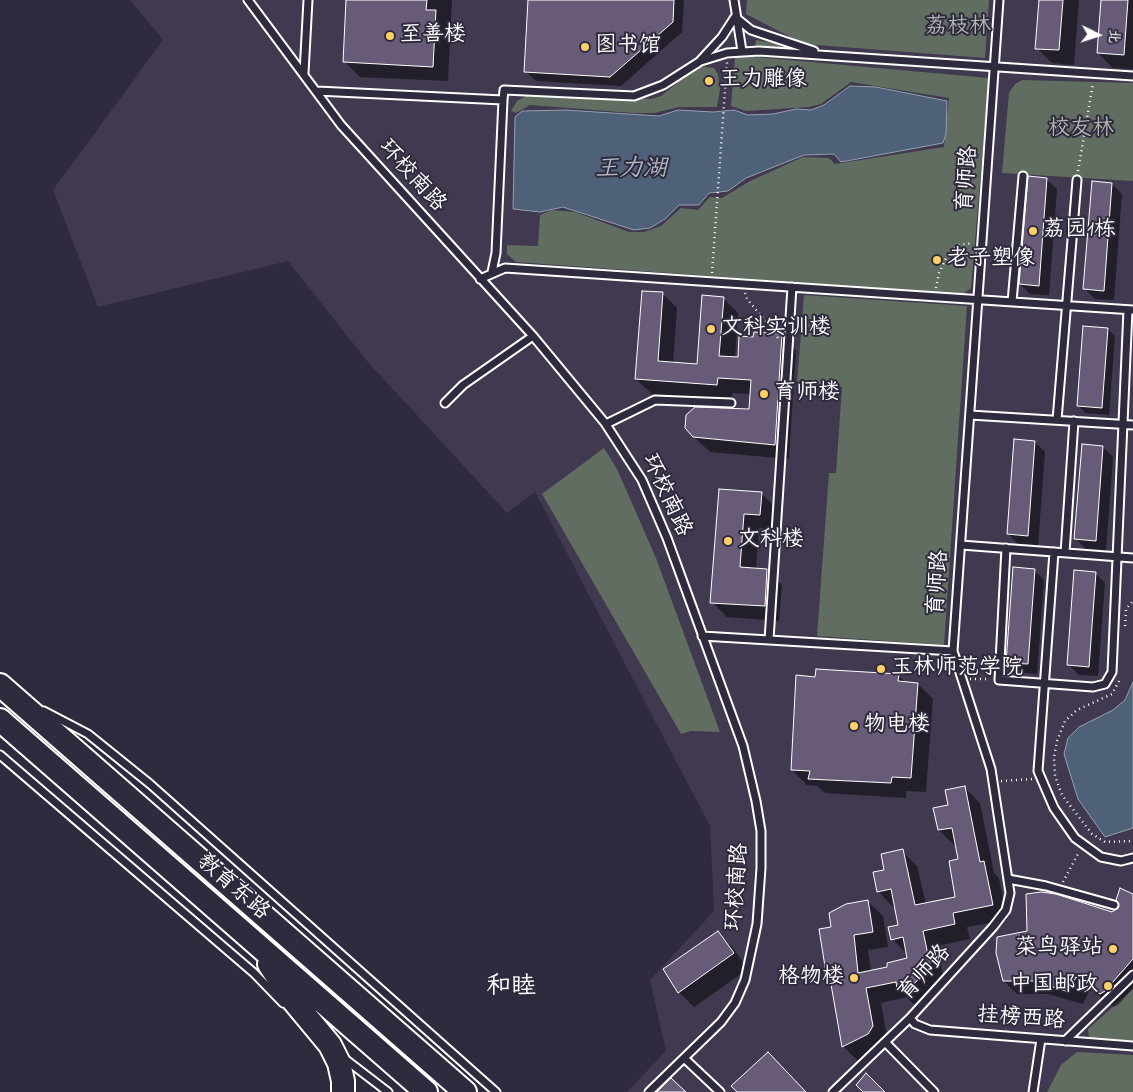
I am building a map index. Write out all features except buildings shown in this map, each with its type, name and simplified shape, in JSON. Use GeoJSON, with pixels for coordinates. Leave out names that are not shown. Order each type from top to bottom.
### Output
{"type":"FeatureCollection","features":[{"type":"Feature","properties":{"kind":"main road","name":"教育东路"},"geometry":{"type":"LineString","coordinates":[[6,690],[464,1092]]}},
{"type":"Feature","properties":{"kind":"main road","name":"教育东路"},"geometry":{"type":"LineString","coordinates":[[0,720],[426,1092]]}},
{"type":"Feature","properties":{"kind":"main road"},"geometry":{"type":"LineString","coordinates":[[253,940],[290,998],[339,1063],[343,1081],[338,1083]]}},
{"type":"Feature","properties":{"kind":"lane","name":"环校南路"},"geometry":{"type":"LineString","coordinates":[[248,0],[304,73],[340,125],[533,336],[606,424],[642,480],[655,509],[743,746],[756,802],[760,831],[760,878],[757,924],[745,980],[735,1002],[721,1022],[649,1092]]}},
{"type":"Feature","properties":{"kind":"lane"},"geometry":{"type":"LineString","coordinates":[[304,73],[308,0]]}},
{"type":"Feature","properties":{"kind":"lane"},"geometry":{"type":"LineString","coordinates":[[732,0],[742,51]]}},
{"type":"Feature","properties":{"kind":"lane","name":"育师路"},"geometry":{"type":"LineString","coordinates":[[832,1092],[910,1018],[1006,910],[1010,893],[991,769],[953,651],[999,0]]}},
{"type":"Feature","properties":{"kind":"lane"},"geometry":{"type":"LineString","coordinates":[[736,16],[751,30],[821,54]]}},
{"type":"Feature","properties":{"kind":"lane"},"geometry":{"type":"LineString","coordinates":[[492,272],[496,253],[504,90],[634,96],[664,85],[699,62],[722,37],[736,16]]}},
{"type":"Feature","properties":{"kind":"lane"},"geometry":{"type":"LineString","coordinates":[[699,62],[727,53],[742,51],[821,54],[994,68],[1133,76]]}},
{"type":"Feature","properties":{"kind":"lane"},"geometry":{"type":"LineString","coordinates":[[317,91],[503,100]]}},
{"type":"Feature","properties":{"kind":"lane"},"geometry":{"type":"LineString","coordinates":[[1012,302],[1023,176]]}},
{"type":"Feature","properties":{"kind":"lane"},"geometry":{"type":"LineString","coordinates":[[1057,420],[1077,180]]}},
{"type":"Feature","properties":{"kind":"lane"},"geometry":{"type":"LineString","coordinates":[[480,279],[492,272],[505,268],[1131,310],[1122,424],[1112,672],[1105,684],[1093,687],[999,680],[1006,548]]}},
{"type":"Feature","properties":{"kind":"lane"},"geometry":{"type":"LineString","coordinates":[[769,640],[792,287]]}},
{"type":"Feature","properties":{"kind":"lane"},"geometry":{"type":"LineString","coordinates":[[445,403],[463,385],[533,336]]}},
{"type":"Feature","properties":{"kind":"lane"},"geometry":{"type":"LineString","coordinates":[[606,424],[655,400],[731,403]]}},
{"type":"Feature","properties":{"kind":"lane"},"geometry":{"type":"LineString","coordinates":[[970,415],[1133,425]]}},
{"type":"Feature","properties":{"kind":"lane"},"geometry":{"type":"LineString","coordinates":[[1065,553],[1074,421]]}},
{"type":"Feature","properties":{"kind":"lane"},"geometry":{"type":"LineString","coordinates":[[960,544],[1133,558]]}},
{"type":"Feature","properties":{"kind":"lane"},"geometry":{"type":"LineString","coordinates":[[1054,552],[1038,771],[1054,808],[1075,838],[1101,857],[1121,861],[1133,858]]}},
{"type":"Feature","properties":{"kind":"lane"},"geometry":{"type":"LineString","coordinates":[[702,636],[953,651]]}},
{"type":"Feature","properties":{"kind":"lane"},"geometry":{"type":"LineString","coordinates":[[6,690],[88,734],[150,784],[496,1092]]}},
{"type":"Feature","properties":{"kind":"lane"},"geometry":{"type":"LineString","coordinates":[[0,755],[254,974],[324,1043],[388,1092]]}},
{"type":"Feature","properties":{"kind":"lane"},"geometry":{"type":"LineString","coordinates":[[1008,879],[1060,890],[1114,905]]}},
{"type":"Feature","properties":{"kind":"lane"},"geometry":{"type":"LineString","coordinates":[[1065,1041],[1133,975]]}},
{"type":"Feature","properties":{"kind":"lane","name":"挂榜西路"},"geometry":{"type":"LineString","coordinates":[[910,1018],[915,1024],[930,1030],[1133,1046]]}},
{"type":"Feature","properties":{"kind":"lane"},"geometry":{"type":"LineString","coordinates":[[1033,1092],[1041,1039]]}},
{"type":"Feature","properties":{"kind":"lane"},"geometry":{"type":"LineString","coordinates":[[885,1042],[934,1092]]}},
{"type":"Feature","properties":{"kind":"lane"},"geometry":{"type":"LineString","coordinates":[[684,1058],[720,1092]]}},
{"type":"Feature","properties":{"kind":"path"},"geometry":{"type":"LineString","coordinates":[[711,282],[726,94],[727,53]]}},
{"type":"Feature","properties":{"kind":"path"},"geometry":{"type":"LineString","coordinates":[[1077,180],[1095,74]]}},
{"type":"Feature","properties":{"kind":"path"},"geometry":{"type":"LineString","coordinates":[[935,297],[939,274],[948,254],[959,245],[982,242]]}},
{"type":"Feature","properties":{"kind":"path"},"geometry":{"type":"LineString","coordinates":[[742,284],[746,299],[774,331],[787,356]]}},
{"type":"Feature","properties":{"kind":"path"},"geometry":{"type":"LineString","coordinates":[[1125,628],[1126,609],[1133,601]]}},
{"type":"Feature","properties":{"kind":"path"},"geometry":{"type":"LineString","coordinates":[[1120,676],[1112,694],[1077,710],[1065,721],[1057,741],[1054,757],[1055,776],[1062,794],[1092,834],[1105,842],[1133,841]]}},
{"type":"Feature","properties":{"kind":"path"},"geometry":{"type":"LineString","coordinates":[[962,678],[999,680]]}},
{"type":"Feature","properties":{"kind":"path"},"geometry":{"type":"LineString","coordinates":[[992,782],[1042,779]]}},
{"type":"Feature","properties":{"kind":"path"},"geometry":{"type":"LineString","coordinates":[[1060,890],[1084,845]]}},
{"type":"Feature","properties":{"kind":"shaded area","name":"玉林师范学院"},"geometry":{"type":"Polygon","coordinates":[[[130,0],[1133,0],[1133,1092],[627,1092],[666,1051],[650,980],[714,911],[710,826],[535,492],[507,513],[367,361],[288,261],[98,307],[53,190],[163,40],[130,0]]]}},
{"type":"Feature","properties":{"kind":"green space","name":"荔枝林"},"geometry":{"type":"Polygon","coordinates":[[[747,0],[989,0],[985,58],[804,44],[746,14],[747,0]]]}},
{"type":"Feature","properties":{"kind":"green space"},"geometry":{"type":"Polygon","coordinates":[[[756,40],[797,47],[796,50],[755,48],[756,40]]]}},
{"type":"Feature","properties":{"kind":"green space"},"geometry":{"type":"Polygon","coordinates":[[[744,56],[989,78],[971,288],[963,294],[516,262],[507,254],[507,245],[538,246],[540,215],[552,210],[575,212],[629,232],[644,232],[661,226],[681,208],[698,210],[710,197],[722,198],[750,181],[803,157],[829,158],[835,164],[944,147],[949,98],[851,82],[821,104],[809,107],[746,111],[731,106],[735,58],[744,56]]]}},
{"type":"Feature","properties":{"kind":"green space"},"geometry":{"type":"Polygon","coordinates":[[[698,66],[714,68],[718,74],[720,89],[717,107],[679,107],[654,113],[633,113],[530,105],[516,113],[511,111],[517,101],[530,94],[651,99],[661,96],[698,66]]]}},
{"type":"Feature","properties":{"kind":"green space","name":"校友林"},"geometry":{"type":"Polygon","coordinates":[[[1022,80],[1133,83],[1133,181],[1002,173],[1009,93],[1015,84],[1022,80]]]}},
{"type":"Feature","properties":{"kind":"green space"},"geometry":{"type":"Polygon","coordinates":[[[804,295],[967,306],[944,645],[817,636],[829,473],[836,473],[842,387],[797,384],[804,295]]]}},
{"type":"Feature","properties":{"kind":"green space"},"geometry":{"type":"Polygon","coordinates":[[[604,448],[617,469],[656,558],[720,732],[691,731],[681,734],[542,494],[604,448]]]}},
{"type":"Feature","properties":{"kind":"green space"},"geometry":{"type":"Polygon","coordinates":[[[1133,989],[1133,1042],[1089,1039],[1088,1029],[1133,989]]]}},
{"type":"Feature","properties":{"kind":"green space"},"geometry":{"type":"Polygon","coordinates":[[[1077,1052],[1133,1055],[1133,1092],[1047,1092],[1061,1065],[1077,1052]]]}},
{"type":"Feature","properties":{"kind":"water","name":"王力湖"},"geometry":{"type":"Polygon","coordinates":[[[850,86],[876,87],[947,101],[946,134],[943,143],[841,162],[834,154],[804,155],[746,178],[728,191],[709,193],[699,205],[679,205],[665,219],[650,228],[634,230],[563,207],[540,212],[513,209],[515,117],[522,111],[565,110],[659,116],[678,110],[713,112],[734,110],[748,115],[773,114],[796,109],[811,110],[824,105],[850,86]]]}},
{"type":"Feature","properties":{"kind":"water"},"geometry":{"type":"Polygon","coordinates":[[[1133,682],[1133,828],[1105,837],[1078,799],[1064,754],[1068,738],[1079,727],[1113,710],[1125,700],[1133,682]]]}},
{"type":"Feature","properties":{"kind":"place","name":"至善楼"},"geometry":{"type":"Point","coordinates":[390,36]}},
{"type":"Feature","properties":{"kind":"place","name":"图书馆"},"geometry":{"type":"Point","coordinates":[585,47]}},
{"type":"Feature","properties":{"kind":"place","name":"王力雕像"},"geometry":{"type":"Point","coordinates":[709,81]}},
{"type":"Feature","properties":{"kind":"place","name":"荔园1栋"},"geometry":{"type":"Point","coordinates":[1033,231]}},
{"type":"Feature","properties":{"kind":"place","name":"老子塑像"},"geometry":{"type":"Point","coordinates":[937,260]}},
{"type":"Feature","properties":{"kind":"place","name":"文科实训楼"},"geometry":{"type":"Point","coordinates":[711,329]}},
{"type":"Feature","properties":{"kind":"place","name":"育师楼"},"geometry":{"type":"Point","coordinates":[764,394]}},
{"type":"Feature","properties":{"kind":"place","name":"文科楼"},"geometry":{"type":"Point","coordinates":[728,541]}},
{"type":"Feature","properties":{"kind":"place","name":"玉林师范学院"},"geometry":{"type":"Point","coordinates":[881,669]}},
{"type":"Feature","properties":{"kind":"place","name":"物电楼"},"geometry":{"type":"Point","coordinates":[854,726]}},
{"type":"Feature","properties":{"kind":"place","name":"菜鸟驿站"},"geometry":{"type":"Point","coordinates":[1113,949]}},
{"type":"Feature","properties":{"kind":"place","name":"格物楼"},"geometry":{"type":"Point","coordinates":[854,978]}},
{"type":"Feature","properties":{"kind":"place","name":"中国邮政"},"geometry":{"type":"Point","coordinates":[1108,986]}},
{"type":"Feature","properties":{"kind":"district","name":"和睦"},"geometry":{"type":"Point","coordinates":[511,989]}}]}
